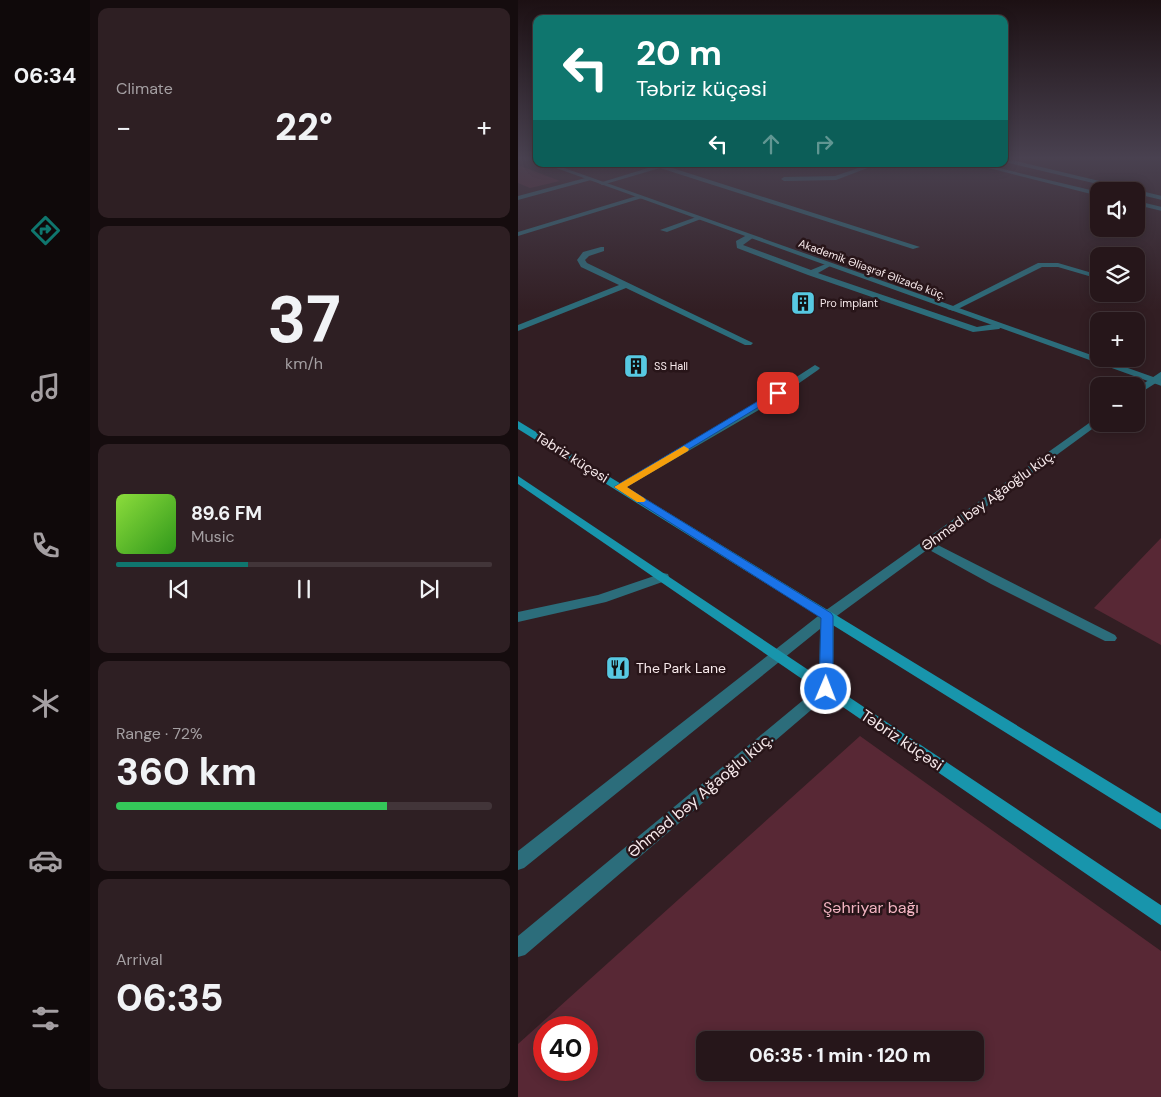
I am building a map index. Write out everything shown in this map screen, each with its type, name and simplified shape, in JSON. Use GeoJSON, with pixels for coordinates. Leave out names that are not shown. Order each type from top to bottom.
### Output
{"type":"FeatureCollection","features":[{"type":"Feature","properties":{"kind":"main road","name":"Təbriz küçəsi"},"geometry":{"type":"LineString","coordinates":[[518,424],[1162,823]]}},
{"type":"Feature","properties":{"kind":"main road","name":"Təbriz küçəsi"},"geometry":{"type":"LineString","coordinates":[[518,479],[1162,917]]}},
{"type":"Feature","properties":{"kind":"street"},"geometry":{"type":"LineString","coordinates":[[518,234],[603,208]]}},
{"type":"Feature","properties":{"kind":"street","name":"Akademik Əliəşrəf Əlizadə küç."},"geometry":{"type":"LineString","coordinates":[[671,208],[999,326],[1159,379]]}},
{"type":"Feature","properties":{"kind":"street"},"geometry":{"type":"LineString","coordinates":[[793,208],[916,247]]}},
{"type":"Feature","properties":{"kind":"street"},"geometry":{"type":"LineString","coordinates":[[664,230],[699,218]]}},
{"type":"Feature","properties":{"kind":"street"},"geometry":{"type":"LineString","coordinates":[[750,237],[739,243],[740,246],[967,328],[981,331],[999,326]]}},
{"type":"Feature","properties":{"kind":"street"},"geometry":{"type":"LineString","coordinates":[[602,249],[586,254],[581,260],[584,265],[748,343]]}},
{"type":"Feature","properties":{"kind":"street"},"geometry":{"type":"LineString","coordinates":[[812,273],[828,264]]}},
{"type":"Feature","properties":{"kind":"street"},"geometry":{"type":"LineString","coordinates":[[951,309],[1041,266],[1058,265],[1090,274]]}},
{"type":"Feature","properties":{"kind":"street"},"geometry":{"type":"LineString","coordinates":[[518,328],[626,285]]}},
{"type":"Feature","properties":{"kind":"street"},"geometry":{"type":"LineString","coordinates":[[619,487],[766,402],[815,368]]}},
{"type":"Feature","properties":{"kind":"street"},"geometry":{"type":"LineString","coordinates":[[1145,387],[1159,379]]}},
{"type":"Feature","properties":{"kind":"street","name":"Əhməd bəy Ağaoğlu küç."},"geometry":{"type":"LineString","coordinates":[[518,862],[827,616],[1090,427]]}},
{"type":"Feature","properties":{"kind":"street"},"geometry":{"type":"LineString","coordinates":[[928,544],[996,581],[1110,638]]}},
{"type":"Feature","properties":{"kind":"street"},"geometry":{"type":"LineString","coordinates":[[518,617],[601,599],[664,577]]}},
{"type":"Feature","properties":{"kind":"street"},"geometry":{"type":"LineString","coordinates":[[826,689],[827,616]]}},
{"type":"Feature","properties":{"kind":"street","name":"Əhməd bəy Ağaoğlu küç."},"geometry":{"type":"LineString","coordinates":[[518,948],[826,689]]}},
{"type":"Feature","properties":{"kind":"green space"},"geometry":{"type":"Polygon","coordinates":[[[1161,538],[1161,645],[1094,608],[1161,538]]]}},
{"type":"Feature","properties":{"kind":"green space","name":"Şəhriyar bağı"},"geometry":{"type":"Polygon","coordinates":[[[860,736],[1161,951],[1161,1097],[518,1097],[518,1044],[533,1030],[533,1081],[598,1081],[598,1016],[549,1016],[860,736]]]}},
{"type":"Feature","properties":{"kind":"slow traffic"},"geometry":{"type":"LineString","coordinates":[[640,500],[619,487],[684,449]]}},
{"type":"Feature","properties":{"kind":"place","name":"Pro implant"},"geometry":{"type":"Point","coordinates":[803,303]}},
{"type":"Feature","properties":{"kind":"place","name":"SS Hall"},"geometry":{"type":"Point","coordinates":[636,366]}},
{"type":"Feature","properties":{"kind":"place","name":"The Park Lane"},"geometry":{"type":"Point","coordinates":[618,668]}},
{"type":"Feature","properties":{"kind":"route"},"geometry":{"type":"LineString","coordinates":[[778,393],[766,402],[619,487],[827,616],[826,689]]}}]}
